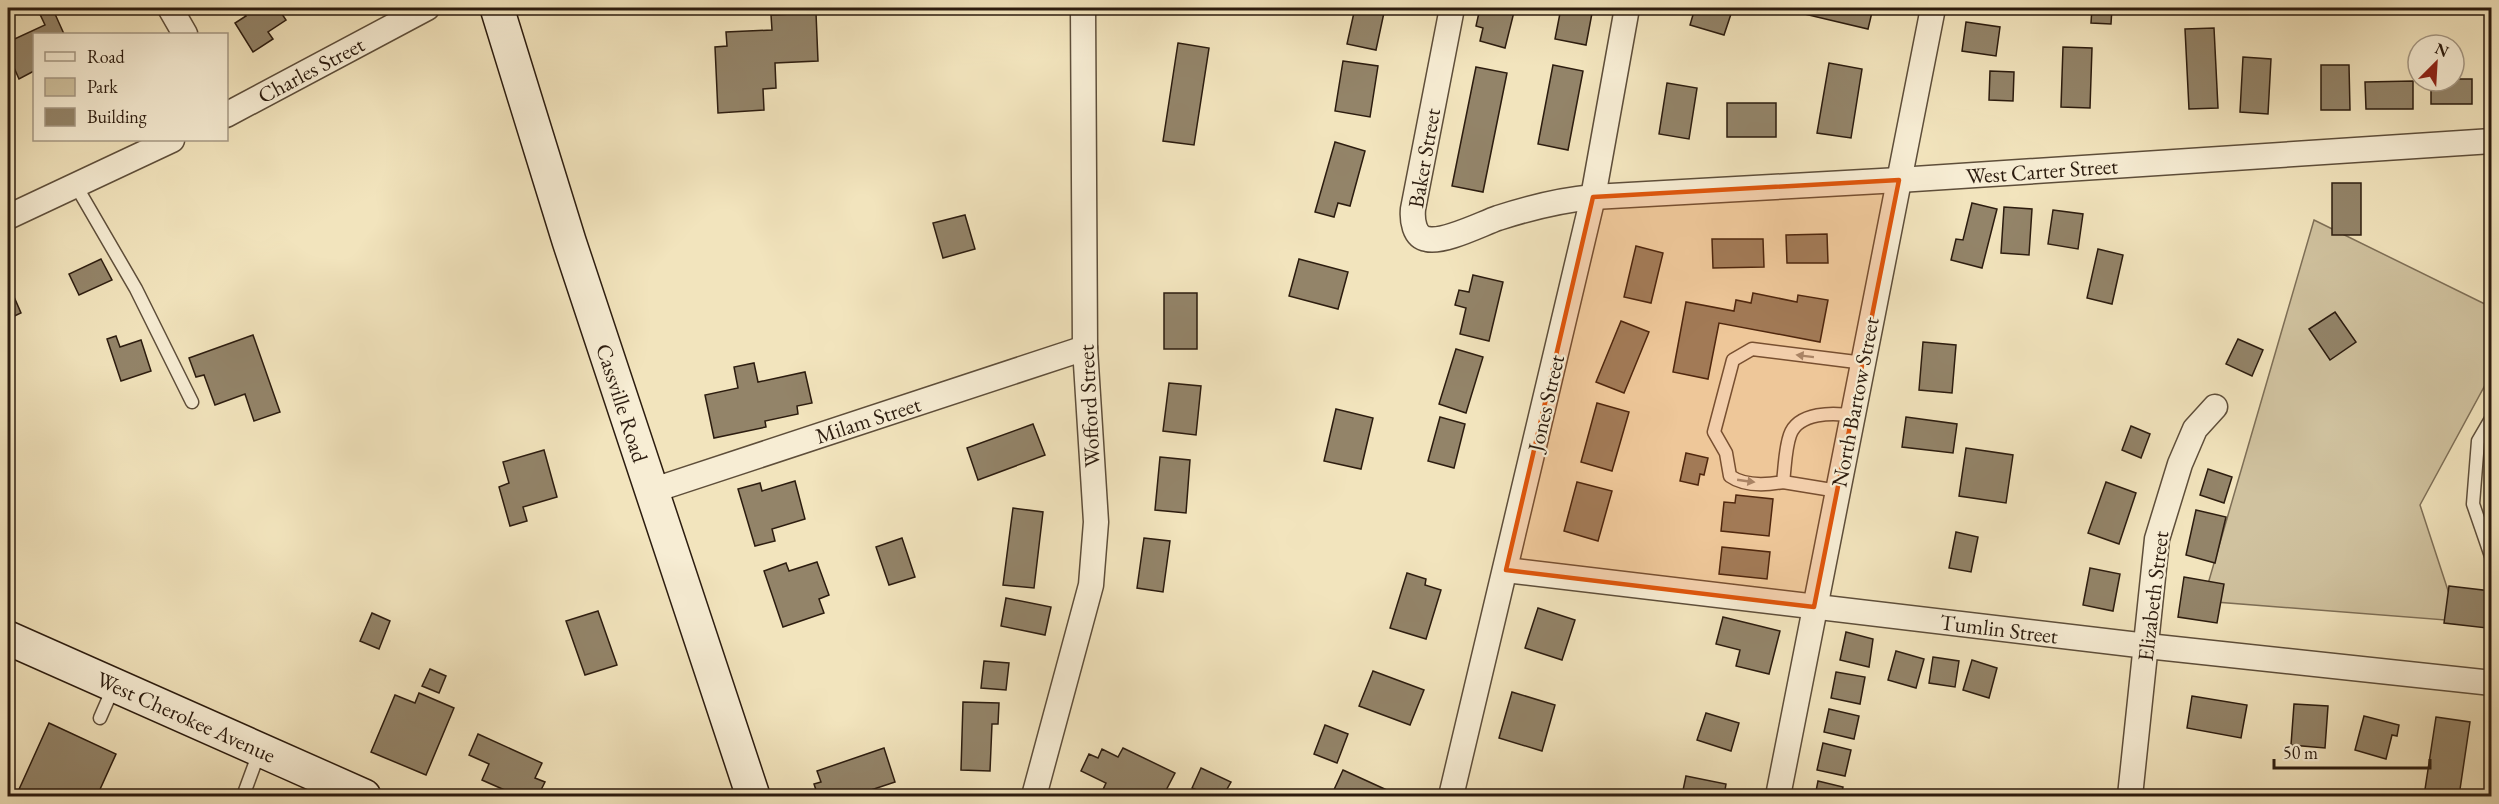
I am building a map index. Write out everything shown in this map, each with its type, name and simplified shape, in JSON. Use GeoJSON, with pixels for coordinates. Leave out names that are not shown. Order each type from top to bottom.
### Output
{"type":"FeatureCollection","features":[{"type":"Feature","properties":{"kind":"main road","name":"Cassville Road"},"geometry":{"type":"LineString","coordinates":[[497,8],[569,241],[753,796]]}},
{"type":"Feature","properties":{"kind":"main road","name":"West Cherokee Avenue"},"geometry":{"type":"LineString","coordinates":[[8,640],[260,750],[346,793]]}},
{"type":"Feature","properties":{"kind":"street"},"geometry":{"type":"LineString","coordinates":[[170,8],[184,33]]}},
{"type":"Feature","properties":{"kind":"street","name":"Charles Street"},"geometry":{"type":"LineString","coordinates":[[228,112],[427,8]]}},
{"type":"Feature","properties":{"kind":"street","name":"Wofford Street"},"geometry":{"type":"LineString","coordinates":[[1034,796],[1091,585],[1095,522],[1084,348],[1083,8]]}},
{"type":"Feature","properties":{"kind":"street","name":"Baker Street"},"geometry":{"type":"LineString","coordinates":[[1452,8],[1413,209],[1412,221],[1418,233],[1425,239],[1437,240],[1499,217],[1562,200],[1593,197]]}},
{"type":"Feature","properties":{"kind":"street","name":"Jones Street"},"geometry":{"type":"LineString","coordinates":[[1451,796],[1593,197],[1627,8]]}},
{"type":"Feature","properties":{"kind":"street","name":"North Bartow Street"},"geometry":{"type":"LineString","coordinates":[[1778,796],[1933,8]]}},
{"type":"Feature","properties":{"kind":"street"},"geometry":{"type":"LineString","coordinates":[[8,217],[170,141]]}},
{"type":"Feature","properties":{"kind":"street","name":"West Carter Street"},"geometry":{"type":"LineString","coordinates":[[1593,197],[1899,180],[2492,141]]}},
{"type":"Feature","properties":{"kind":"street","name":"Milam Street"},"geometry":{"type":"LineString","coordinates":[[651,491],[1084,348]]}},
{"type":"Feature","properties":{"kind":"street","name":"Elizabeth Street"},"geometry":{"type":"LineString","coordinates":[[2130,796],[2157,539],[2180,464],[2195,429],[2215,407]]}},
{"type":"Feature","properties":{"kind":"street","name":"Tumlin Street"},"geometry":{"type":"LineString","coordinates":[[1506,570],[2147,646],[2492,683]]}},
{"type":"Feature","properties":{"kind":"lane"},"geometry":{"type":"LineString","coordinates":[[75,184],[136,289],[192,402]]}},
{"type":"Feature","properties":{"kind":"lane"},"geometry":{"type":"LineString","coordinates":[[1838,490],[1783,482],[1740,483],[1730,476],[1726,453],[1714,432],[1733,360],[1752,349],[1864,363]]}},
{"type":"Feature","properties":{"kind":"lane"},"geometry":{"type":"LineString","coordinates":[[1783,482],[1790,434],[1802,421],[1834,413],[1852,416]]}},
{"type":"Feature","properties":{"kind":"lane"},"geometry":{"type":"LineString","coordinates":[[2492,417],[2478,441],[2473,504],[2492,559]]}},
{"type":"Feature","properties":{"kind":"lane"},"geometry":{"type":"LineString","coordinates":[[100,718],[115,685]]}},
{"type":"Feature","properties":{"kind":"lane"},"geometry":{"type":"LineString","coordinates":[[243,796],[260,750]]}},
{"type":"Feature","properties":{"kind":"highlighted area"},"geometry":{"type":"Polygon","coordinates":[[[1899,180],[1814,607],[1506,570],[1593,197],[1899,180]]]}},
{"type":"Feature","properties":{"kind":"green space"},"geometry":{"type":"Polygon","coordinates":[[[2314,220],[2491,307],[2491,374],[2420,505],[2458,621],[2203,601],[2314,220]]]}},
{"type":"Feature","properties":{"kind":"building"},"geometry":{"type":"Polygon","coordinates":[[[37,8],[69,8],[55,14],[64,33],[33,33],[33,72],[19,79],[8,54],[8,42],[45,25],[37,8]]]}},
{"type":"Feature","properties":{"kind":"building"},"geometry":{"type":"Polygon","coordinates":[[[240,8],[278,8],[286,20],[268,32],[273,39],[253,52],[235,23],[246,16],[240,8]]]}},
{"type":"Feature","properties":{"kind":"building"},"geometry":{"type":"Polygon","coordinates":[[[1355,8],[1385,8],[1376,50],[1347,44],[1355,8]]]}},
{"type":"Feature","properties":{"kind":"building"},"geometry":{"type":"Polygon","coordinates":[[[1480,8],[1515,8],[1505,48],[1480,41],[1483,28],[1476,26],[1480,8]]]}},
{"type":"Feature","properties":{"kind":"building"},"geometry":{"type":"Polygon","coordinates":[[[1561,8],[1593,8],[1586,45],[1555,39],[1561,8]]]}},
{"type":"Feature","properties":{"kind":"building"},"geometry":{"type":"Polygon","coordinates":[[[1695,8],[1733,8],[1724,35],[1690,25],[1695,8]]]}},
{"type":"Feature","properties":{"kind":"building"},"geometry":{"type":"Polygon","coordinates":[[[1801,8],[1873,8],[1868,29],[1800,13],[1801,8]]]}},
{"type":"Feature","properties":{"kind":"building"},"geometry":{"type":"Polygon","coordinates":[[[2092,8],[2112,8],[2111,24],[2091,23],[2092,8]]]}},
{"type":"Feature","properties":{"kind":"building"},"geometry":{"type":"Polygon","coordinates":[[[816,13],[818,61],[775,63],[776,88],[763,89],[764,110],[718,113],[715,47],[727,46],[726,32],[772,30],[771,15],[816,13]]]}},
{"type":"Feature","properties":{"kind":"building"},"geometry":{"type":"Polygon","coordinates":[[[1966,22],[2000,27],[1996,56],[1962,51],[1966,22]]]}},
{"type":"Feature","properties":{"kind":"building"},"geometry":{"type":"Polygon","coordinates":[[[2214,28],[2218,108],[2189,109],[2185,29],[2214,28]]]}},
{"type":"Feature","properties":{"kind":"building"},"geometry":{"type":"Polygon","coordinates":[[[1178,43],[1209,48],[1194,145],[1163,141],[1178,43]]]}},
{"type":"Feature","properties":{"kind":"building"},"geometry":{"type":"Polygon","coordinates":[[[2063,47],[2092,48],[2090,108],[2061,107],[2063,47]]]}},
{"type":"Feature","properties":{"kind":"building"},"geometry":{"type":"Polygon","coordinates":[[[2243,57],[2271,59],[2268,114],[2240,112],[2243,57]]]}},
{"type":"Feature","properties":{"kind":"building"},"geometry":{"type":"Polygon","coordinates":[[[1343,61],[1378,66],[1370,117],[1335,111],[1343,61]]]}},
{"type":"Feature","properties":{"kind":"building"},"geometry":{"type":"Polygon","coordinates":[[[1829,63],[1862,69],[1851,138],[1817,133],[1829,63]]]}},
{"type":"Feature","properties":{"kind":"building"},"geometry":{"type":"Polygon","coordinates":[[[1553,65],[1583,71],[1568,150],[1538,144],[1553,65]]]}},
{"type":"Feature","properties":{"kind":"building"},"geometry":{"type":"Polygon","coordinates":[[[2321,65],[2349,65],[2350,110],[2321,110],[2321,65]]]}},
{"type":"Feature","properties":{"kind":"building"},"geometry":{"type":"Polygon","coordinates":[[[1476,67],[1507,73],[1483,192],[1452,186],[1476,67]]]}},
{"type":"Feature","properties":{"kind":"building"},"geometry":{"type":"Polygon","coordinates":[[[1990,71],[2014,72],[2013,101],[1989,100],[1990,71]]]}},
{"type":"Feature","properties":{"kind":"building"},"geometry":{"type":"Polygon","coordinates":[[[2466,79],[2472,79],[2472,104],[2431,104],[2431,93],[2466,93],[2466,79]]]}},
{"type":"Feature","properties":{"kind":"building"},"geometry":{"type":"Polygon","coordinates":[[[2406,81],[2406,93],[2413,93],[2413,109],[2366,109],[2365,82],[2406,81]]]}},
{"type":"Feature","properties":{"kind":"building"},"geometry":{"type":"Polygon","coordinates":[[[1667,83],[1697,88],[1689,139],[1659,134],[1667,83]]]}},
{"type":"Feature","properties":{"kind":"building"},"geometry":{"type":"Polygon","coordinates":[[[1727,103],[1776,103],[1776,137],[1727,137],[1727,103]]]}},
{"type":"Feature","properties":{"kind":"building"},"geometry":{"type":"Polygon","coordinates":[[[1335,142],[1365,151],[1350,206],[1338,203],[1334,217],[1315,212],[1335,142]]]}},
{"type":"Feature","properties":{"kind":"building"},"geometry":{"type":"Polygon","coordinates":[[[2332,183],[2361,183],[2361,235],[2332,235],[2332,183]]]}},
{"type":"Feature","properties":{"kind":"building"},"geometry":{"type":"Polygon","coordinates":[[[1972,203],[1997,209],[1982,268],[1951,260],[1956,239],[1963,240],[1972,203]]]}},
{"type":"Feature","properties":{"kind":"building"},"geometry":{"type":"Polygon","coordinates":[[[2004,207],[2032,209],[2029,255],[2001,253],[2004,207]]]}},
{"type":"Feature","properties":{"kind":"building"},"geometry":{"type":"Polygon","coordinates":[[[2053,210],[2083,214],[2078,249],[2048,244],[2053,210]]]}},
{"type":"Feature","properties":{"kind":"building"},"geometry":{"type":"Polygon","coordinates":[[[965,215],[975,249],[943,258],[933,223],[965,215]]]}},
{"type":"Feature","properties":{"kind":"building"},"geometry":{"type":"Polygon","coordinates":[[[1827,234],[1828,263],[1787,263],[1786,235],[1827,234]]]}},
{"type":"Feature","properties":{"kind":"building"},"geometry":{"type":"Polygon","coordinates":[[[1712,239],[1763,239],[1764,267],[1713,268],[1712,239]]]}},
{"type":"Feature","properties":{"kind":"building"},"geometry":{"type":"Polygon","coordinates":[[[1636,246],[1663,253],[1651,303],[1624,297],[1636,246]]]}},
{"type":"Feature","properties":{"kind":"building"},"geometry":{"type":"Polygon","coordinates":[[[2098,249],[2123,255],[2112,304],[2087,298],[2098,249]]]}},
{"type":"Feature","properties":{"kind":"building"},"geometry":{"type":"Polygon","coordinates":[[[101,259],[112,280],[79,295],[69,274],[101,259]]]}},
{"type":"Feature","properties":{"kind":"building"},"geometry":{"type":"Polygon","coordinates":[[[1299,259],[1348,272],[1338,309],[1289,296],[1299,259]]]}},
{"type":"Feature","properties":{"kind":"building"},"geometry":{"type":"Polygon","coordinates":[[[1473,275],[1503,282],[1489,341],[1460,334],[1466,308],[1455,305],[1459,290],[1469,292],[1473,275]]]}},
{"type":"Feature","properties":{"kind":"building"},"geometry":{"type":"Polygon","coordinates":[[[8,283],[21,313],[8,319],[8,283]]]}},
{"type":"Feature","properties":{"kind":"building"},"geometry":{"type":"Polygon","coordinates":[[[1164,293],[1197,293],[1197,349],[1164,349],[1164,293]]]}},
{"type":"Feature","properties":{"kind":"building"},"geometry":{"type":"Polygon","coordinates":[[[1753,293],[1797,302],[1798,295],[1828,300],[1820,342],[1719,323],[1708,379],[1673,372],[1686,302],[1734,311],[1736,300],[1751,303],[1753,293]]]}},
{"type":"Feature","properties":{"kind":"building"},"geometry":{"type":"Polygon","coordinates":[[[2335,312],[2356,342],[2330,360],[2309,329],[2335,312]]]}},
{"type":"Feature","properties":{"kind":"building"},"geometry":{"type":"Polygon","coordinates":[[[1621,321],[1649,332],[1624,393],[1596,382],[1621,321]]]}},
{"type":"Feature","properties":{"kind":"building"},"geometry":{"type":"Polygon","coordinates":[[[253,335],[280,412],[254,421],[245,394],[215,405],[204,375],[196,377],[189,358],[253,335]]]}},
{"type":"Feature","properties":{"kind":"building"},"geometry":{"type":"Polygon","coordinates":[[[116,336],[120,347],[141,340],[151,371],[121,381],[107,339],[116,336]]]}},
{"type":"Feature","properties":{"kind":"building"},"geometry":{"type":"Polygon","coordinates":[[[2238,339],[2263,350],[2252,376],[2226,364],[2238,339]]]}},
{"type":"Feature","properties":{"kind":"building"},"geometry":{"type":"Polygon","coordinates":[[[1923,342],[1956,345],[1952,393],[1919,390],[1923,342]]]}},
{"type":"Feature","properties":{"kind":"building"},"geometry":{"type":"Polygon","coordinates":[[[1456,349],[1483,357],[1466,413],[1439,404],[1456,349]]]}},
{"type":"Feature","properties":{"kind":"building"},"geometry":{"type":"Polygon","coordinates":[[[754,363],[758,382],[805,372],[812,403],[797,406],[798,414],[765,421],[766,427],[714,438],[705,395],[738,388],[734,367],[754,363]]]}},
{"type":"Feature","properties":{"kind":"building"},"geometry":{"type":"Polygon","coordinates":[[[1169,383],[1201,386],[1196,435],[1163,431],[1169,383]]]}},
{"type":"Feature","properties":{"kind":"building"},"geometry":{"type":"Polygon","coordinates":[[[1597,403],[1629,412],[1612,471],[1581,462],[1597,403]]]}},
{"type":"Feature","properties":{"kind":"building"},"geometry":{"type":"Polygon","coordinates":[[[1336,409],[1373,418],[1361,469],[1324,461],[1336,409]]]}},
{"type":"Feature","properties":{"kind":"building"},"geometry":{"type":"Polygon","coordinates":[[[1440,417],[1465,424],[1454,468],[1428,461],[1440,417]]]}},
{"type":"Feature","properties":{"kind":"building"},"geometry":{"type":"Polygon","coordinates":[[[1906,417],[1957,424],[1953,453],[1902,447],[1906,417]]]}},
{"type":"Feature","properties":{"kind":"building"},"geometry":{"type":"Polygon","coordinates":[[[1033,424],[1045,455],[978,480],[967,448],[1033,424]]]}},
{"type":"Feature","properties":{"kind":"building"},"geometry":{"type":"Polygon","coordinates":[[[2131,426],[2150,434],[2141,458],[2122,450],[2131,426]]]}},
{"type":"Feature","properties":{"kind":"building"},"geometry":{"type":"Polygon","coordinates":[[[1966,448],[2013,455],[2006,503],[1959,496],[1966,448]]]}},
{"type":"Feature","properties":{"kind":"building"},"geometry":{"type":"Polygon","coordinates":[[[544,450],[557,497],[523,507],[527,521],[510,526],[499,487],[509,483],[503,462],[544,450]]]}},
{"type":"Feature","properties":{"kind":"building"},"geometry":{"type":"Polygon","coordinates":[[[1686,453],[1708,458],[1704,475],[1700,474],[1698,485],[1680,481],[1686,453]]]}},
{"type":"Feature","properties":{"kind":"building"},"geometry":{"type":"Polygon","coordinates":[[[1160,457],[1190,460],[1186,513],[1155,510],[1160,457]]]}},
{"type":"Feature","properties":{"kind":"building"},"geometry":{"type":"Polygon","coordinates":[[[2208,469],[2232,477],[2224,503],[2200,495],[2208,469]]]}},
{"type":"Feature","properties":{"kind":"building"},"geometry":{"type":"Polygon","coordinates":[[[795,481],[805,519],[772,529],[775,541],[755,546],[738,489],[760,483],[762,491],[795,481]]]}},
{"type":"Feature","properties":{"kind":"building"},"geometry":{"type":"Polygon","coordinates":[[[1577,482],[1612,491],[1598,541],[1564,531],[1577,482]]]}},
{"type":"Feature","properties":{"kind":"building"},"geometry":{"type":"Polygon","coordinates":[[[2106,482],[2136,493],[2119,544],[2088,533],[2106,482]]]}},
{"type":"Feature","properties":{"kind":"building"},"geometry":{"type":"Polygon","coordinates":[[[1736,495],[1773,499],[1769,536],[1721,531],[1724,502],[1735,503],[1736,495]]]}},
{"type":"Feature","properties":{"kind":"building"},"geometry":{"type":"Polygon","coordinates":[[[1013,508],[1043,512],[1034,588],[1003,585],[1013,508]]]}},
{"type":"Feature","properties":{"kind":"building"},"geometry":{"type":"Polygon","coordinates":[[[2196,510],[2226,517],[2215,563],[2186,555],[2196,510]]]}},
{"type":"Feature","properties":{"kind":"building"},"geometry":{"type":"Polygon","coordinates":[[[1956,532],[1978,537],[1971,572],[1949,568],[1956,532]]]}},
{"type":"Feature","properties":{"kind":"building"},"geometry":{"type":"Polygon","coordinates":[[[902,538],[915,577],[889,585],[876,547],[902,538]]]}},
{"type":"Feature","properties":{"kind":"building"},"geometry":{"type":"Polygon","coordinates":[[[1144,538],[1170,541],[1163,592],[1137,588],[1144,538]]]}},
{"type":"Feature","properties":{"kind":"building"},"geometry":{"type":"Polygon","coordinates":[[[1722,547],[1770,552],[1767,579],[1719,574],[1722,547]]]}},
{"type":"Feature","properties":{"kind":"building"},"geometry":{"type":"Polygon","coordinates":[[[817,562],[829,595],[819,599],[824,613],[783,627],[764,571],[786,563],[789,571],[817,562]]]}},
{"type":"Feature","properties":{"kind":"building"},"geometry":{"type":"Polygon","coordinates":[[[2090,568],[2120,574],[2113,611],[2083,605],[2090,568]]]}},
{"type":"Feature","properties":{"kind":"building"},"geometry":{"type":"Polygon","coordinates":[[[1407,573],[1426,579],[1425,585],[1441,590],[1426,639],[1390,628],[1407,573]]]}},
{"type":"Feature","properties":{"kind":"building"},"geometry":{"type":"Polygon","coordinates":[[[2184,577],[2224,584],[2217,623],[2178,617],[2184,577]]]}},
{"type":"Feature","properties":{"kind":"building"},"geometry":{"type":"Polygon","coordinates":[[[2449,586],[2491,591],[2487,628],[2444,623],[2449,586]]]}},
{"type":"Feature","properties":{"kind":"building"},"geometry":{"type":"Polygon","coordinates":[[[1006,598],[1051,607],[1045,635],[1001,626],[1006,598]]]}},
{"type":"Feature","properties":{"kind":"building"},"geometry":{"type":"Polygon","coordinates":[[[1538,608],[1575,620],[1562,660],[1525,648],[1538,608]]]}},
{"type":"Feature","properties":{"kind":"building"},"geometry":{"type":"Polygon","coordinates":[[[598,611],[617,665],[585,675],[566,621],[598,611]]]}},
{"type":"Feature","properties":{"kind":"building"},"geometry":{"type":"Polygon","coordinates":[[[372,613],[390,621],[379,649],[360,641],[372,613]]]}},
{"type":"Feature","properties":{"kind":"building"},"geometry":{"type":"Polygon","coordinates":[[[1723,617],[1780,631],[1769,674],[1736,666],[1740,650],[1716,644],[1723,617]]]}},
{"type":"Feature","properties":{"kind":"building"},"geometry":{"type":"Polygon","coordinates":[[[1846,632],[1873,639],[1869,667],[1840,660],[1846,632]]]}},
{"type":"Feature","properties":{"kind":"building"},"geometry":{"type":"Polygon","coordinates":[[[1896,651],[1924,659],[1916,688],[1888,680],[1896,651]]]}},
{"type":"Feature","properties":{"kind":"building"},"geometry":{"type":"Polygon","coordinates":[[[1933,657],[1959,661],[1955,687],[1929,683],[1933,657]]]}},
{"type":"Feature","properties":{"kind":"building"},"geometry":{"type":"Polygon","coordinates":[[[1972,660],[1997,668],[1989,698],[1963,690],[1972,660]]]}},
{"type":"Feature","properties":{"kind":"building"},"geometry":{"type":"Polygon","coordinates":[[[984,661],[1009,663],[1006,690],[981,688],[984,661]]]}},
{"type":"Feature","properties":{"kind":"building"},"geometry":{"type":"Polygon","coordinates":[[[430,669],[446,676],[439,693],[422,686],[430,669]]]}},
{"type":"Feature","properties":{"kind":"building"},"geometry":{"type":"Polygon","coordinates":[[[1373,671],[1424,690],[1410,725],[1359,706],[1373,671]]]}},
{"type":"Feature","properties":{"kind":"building"},"geometry":{"type":"Polygon","coordinates":[[[1836,672],[1865,677],[1860,704],[1831,698],[1836,672]]]}},
{"type":"Feature","properties":{"kind":"building"},"geometry":{"type":"Polygon","coordinates":[[[1512,692],[1555,705],[1542,751],[1499,738],[1512,692]]]}},
{"type":"Feature","properties":{"kind":"building"},"geometry":{"type":"Polygon","coordinates":[[[419,693],[454,708],[426,775],[371,752],[395,695],[415,703],[419,693]]]}},
{"type":"Feature","properties":{"kind":"building"},"geometry":{"type":"Polygon","coordinates":[[[2192,696],[2247,705],[2241,738],[2187,728],[2192,696]]]}},
{"type":"Feature","properties":{"kind":"building"},"geometry":{"type":"Polygon","coordinates":[[[963,702],[999,703],[998,724],[992,724],[990,771],[961,770],[963,702]]]}},
{"type":"Feature","properties":{"kind":"building"},"geometry":{"type":"Polygon","coordinates":[[[2294,704],[2328,706],[2325,748],[2291,745],[2294,704]]]}},
{"type":"Feature","properties":{"kind":"building"},"geometry":{"type":"Polygon","coordinates":[[[1829,709],[1859,716],[1854,739],[1824,732],[1829,709]]]}},
{"type":"Feature","properties":{"kind":"building"},"geometry":{"type":"Polygon","coordinates":[[[1706,713],[1739,723],[1731,751],[1697,740],[1706,713]]]}},
{"type":"Feature","properties":{"kind":"building"},"geometry":{"type":"Polygon","coordinates":[[[2364,716],[2399,725],[2397,736],[2392,735],[2386,759],[2355,750],[2364,716]]]}},
{"type":"Feature","properties":{"kind":"building"},"geometry":{"type":"Polygon","coordinates":[[[2436,717],[2470,722],[2459,796],[2424,796],[2436,717]]]}},
{"type":"Feature","properties":{"kind":"building"},"geometry":{"type":"Polygon","coordinates":[[[49,723],[116,754],[97,796],[16,796],[49,723]]]}},
{"type":"Feature","properties":{"kind":"building"},"geometry":{"type":"Polygon","coordinates":[[[1325,725],[1348,734],[1337,763],[1314,754],[1325,725]]]}},
{"type":"Feature","properties":{"kind":"building"},"geometry":{"type":"Polygon","coordinates":[[[478,734],[542,763],[535,778],[545,782],[538,796],[518,796],[482,780],[489,764],[469,755],[478,734]]]}},
{"type":"Feature","properties":{"kind":"building"},"geometry":{"type":"Polygon","coordinates":[[[1823,743],[1851,750],[1845,776],[1817,770],[1823,743]]]}},
{"type":"Feature","properties":{"kind":"building"},"geometry":{"type":"Polygon","coordinates":[[[884,748],[895,782],[853,796],[818,796],[814,784],[821,782],[817,771],[884,748]]]}},
{"type":"Feature","properties":{"kind":"building"},"geometry":{"type":"Polygon","coordinates":[[[1123,748],[1175,773],[1163,796],[1100,796],[1106,783],[1081,771],[1089,754],[1098,758],[1102,749],[1118,757],[1123,748]]]}},
{"type":"Feature","properties":{"kind":"building"},"geometry":{"type":"Polygon","coordinates":[[[1201,768],[1231,782],[1223,796],[1211,796],[1192,788],[1201,768]]]}},
{"type":"Feature","properties":{"kind":"building"},"geometry":{"type":"Polygon","coordinates":[[[1343,770],[1400,796],[1337,796],[1332,794],[1343,770]]]}},
{"type":"Feature","properties":{"kind":"building"},"geometry":{"type":"Polygon","coordinates":[[[1686,776],[1726,784],[1724,796],[1682,795],[1686,776]]]}},
{"type":"Feature","properties":{"kind":"building"},"geometry":{"type":"Polygon","coordinates":[[[1818,781],[1843,787],[1841,796],[1815,796],[1818,781]]]}},
{"type":"Feature","properties":{"kind":"building"},"geometry":{"type":"Polygon","coordinates":[[[653,791],[664,796],[650,796],[653,791]]]}}]}
